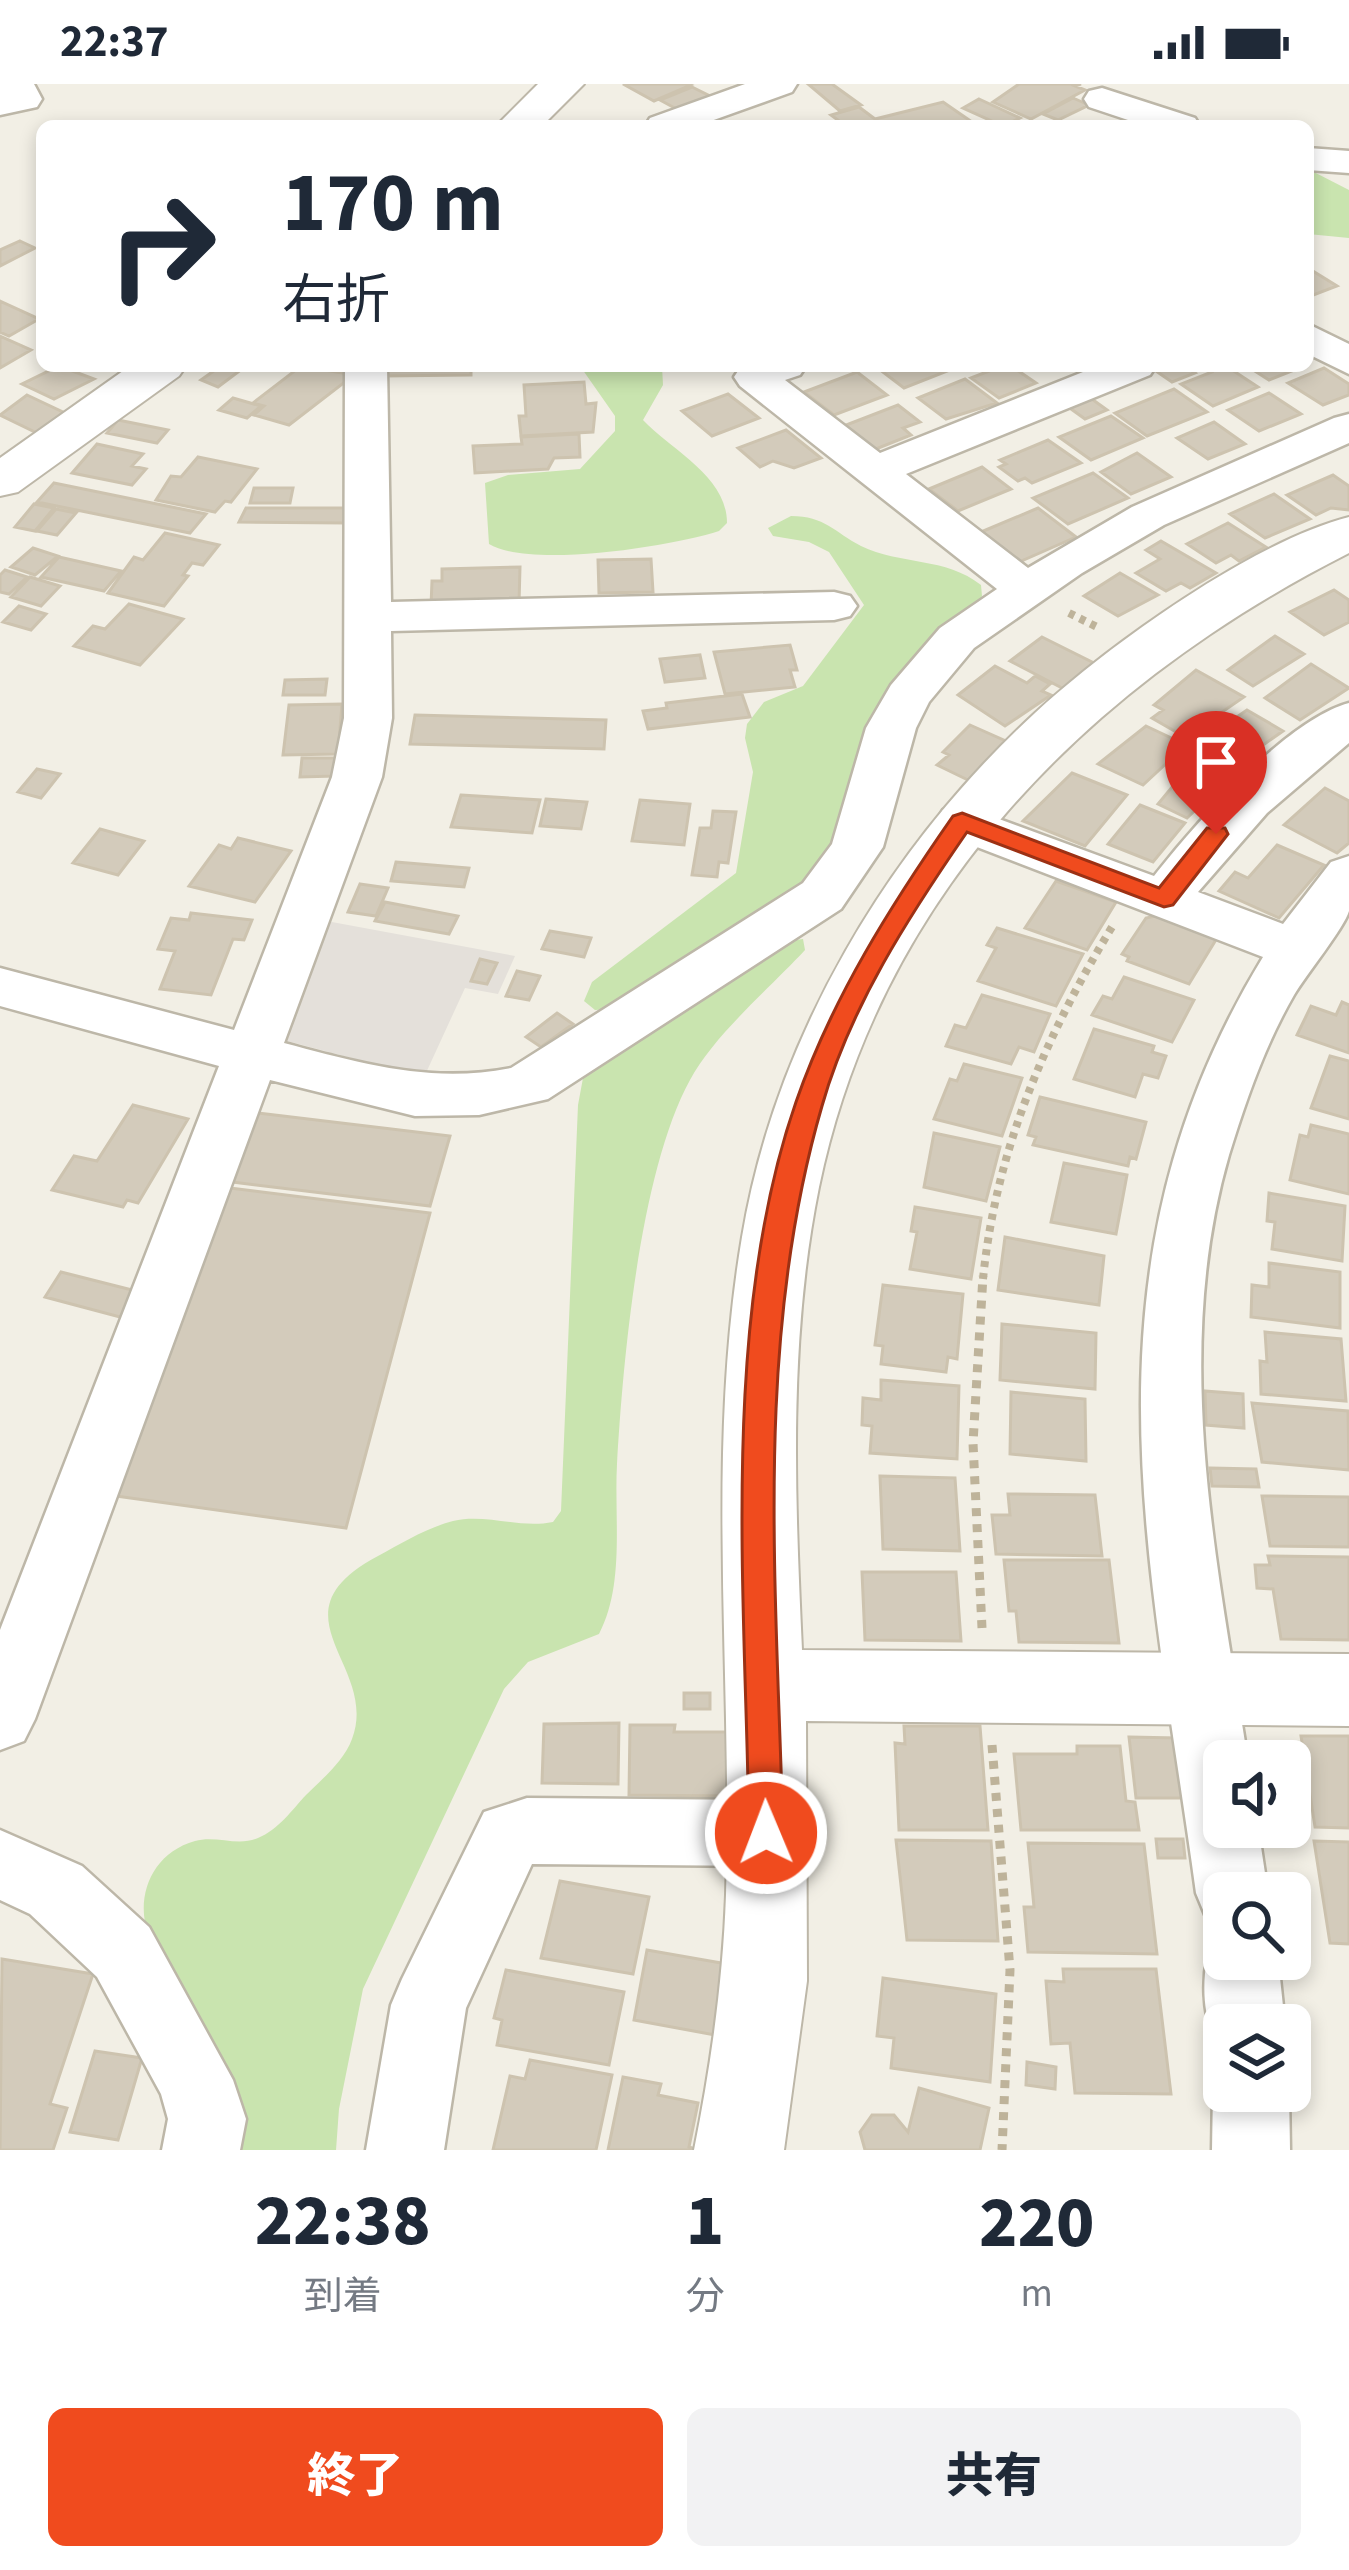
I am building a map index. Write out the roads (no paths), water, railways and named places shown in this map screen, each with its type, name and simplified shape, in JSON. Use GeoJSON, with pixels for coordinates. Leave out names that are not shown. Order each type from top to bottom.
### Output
{"type":"FeatureCollection","features":[{"type":"Feature","properties":{"kind":"street"},"geometry":{"type":"LineString","coordinates":[[0,104],[24,99],[16,84]]}},
{"type":"Feature","properties":{"kind":"street"},"geometry":{"type":"LineString","coordinates":[[523,120],[562,84]]}},
{"type":"Feature","properties":{"kind":"street"},"geometry":{"type":"LineString","coordinates":[[680,120],[779,84]]}},
{"type":"Feature","properties":{"kind":"street"},"geometry":{"type":"LineString","coordinates":[[1102,99],[1164,120]]}},
{"type":"Feature","properties":{"kind":"street"},"geometry":{"type":"LineString","coordinates":[[1314,159],[1349,162]]}},
{"type":"Feature","properties":{"kind":"street"},"geometry":{"type":"LineString","coordinates":[[1314,340],[1349,362]]}},
{"type":"Feature","properties":{"kind":"street"},"geometry":{"type":"LineString","coordinates":[[5,472],[154,372]]}},
{"type":"Feature","properties":{"kind":"street"},"geometry":{"type":"LineString","coordinates":[[0,1719],[357,777],[368,718],[366,372]]}},
{"type":"Feature","properties":{"kind":"street"},"geometry":{"type":"LineString","coordinates":[[768,372],[755,377],[1027,590]]}},
{"type":"Feature","properties":{"kind":"street"},"geometry":{"type":"LineString","coordinates":[[874,471],[1120,372]]}},
{"type":"Feature","properties":{"kind":"street"},"geometry":{"type":"LineString","coordinates":[[0,986],[398,1094],[441,1099],[486,1096],[528,1084],[822,896],[857,847],[891,728],[908,696],[958,638],[1148,516],[1349,427]]}},
{"type":"Feature","properties":{"kind":"street"},"geometry":{"type":"LineString","coordinates":[[739,2150],[763,2010],[768,1917],[759,1468],[764,1334],[809,1102],[874,956],[962,821],[1048,729],[1142,652],[1245,585],[1349,532]]}},
{"type":"Feature","properties":{"kind":"street"},"geometry":{"type":"LineString","coordinates":[[368,616],[834,606]]}},
{"type":"Feature","properties":{"kind":"street"},"geometry":{"type":"LineString","coordinates":[[1143,906],[1274,775],[1349,719]]}},
{"type":"Feature","properties":{"kind":"street"},"geometry":{"type":"LineString","coordinates":[[962,821],[1143,906],[1293,948]]}},
{"type":"Feature","properties":{"kind":"street"},"geometry":{"type":"LineString","coordinates":[[1229,1872],[1173,1484],[1172,1292],[1205,1128],[1244,1033],[1293,948],[1349,874]]}},
{"type":"Feature","properties":{"kind":"street"},"geometry":{"type":"LineString","coordinates":[[763,1685],[1349,1690]]}},
{"type":"Feature","properties":{"kind":"street"},"geometry":{"type":"LineString","coordinates":[[405,2150],[429,2005],[509,1836],[527,1831],[766,1833]]}},
{"type":"Feature","properties":{"kind":"street"},"geometry":{"type":"LineString","coordinates":[[0,1864],[56,1890],[123,1952],[195,2080],[206,2119],[201,2150]]}},
{"type":"Feature","properties":{"kind":"street"},"geometry":{"type":"LineString","coordinates":[[1251,2112],[1251,2150]]}}]}
